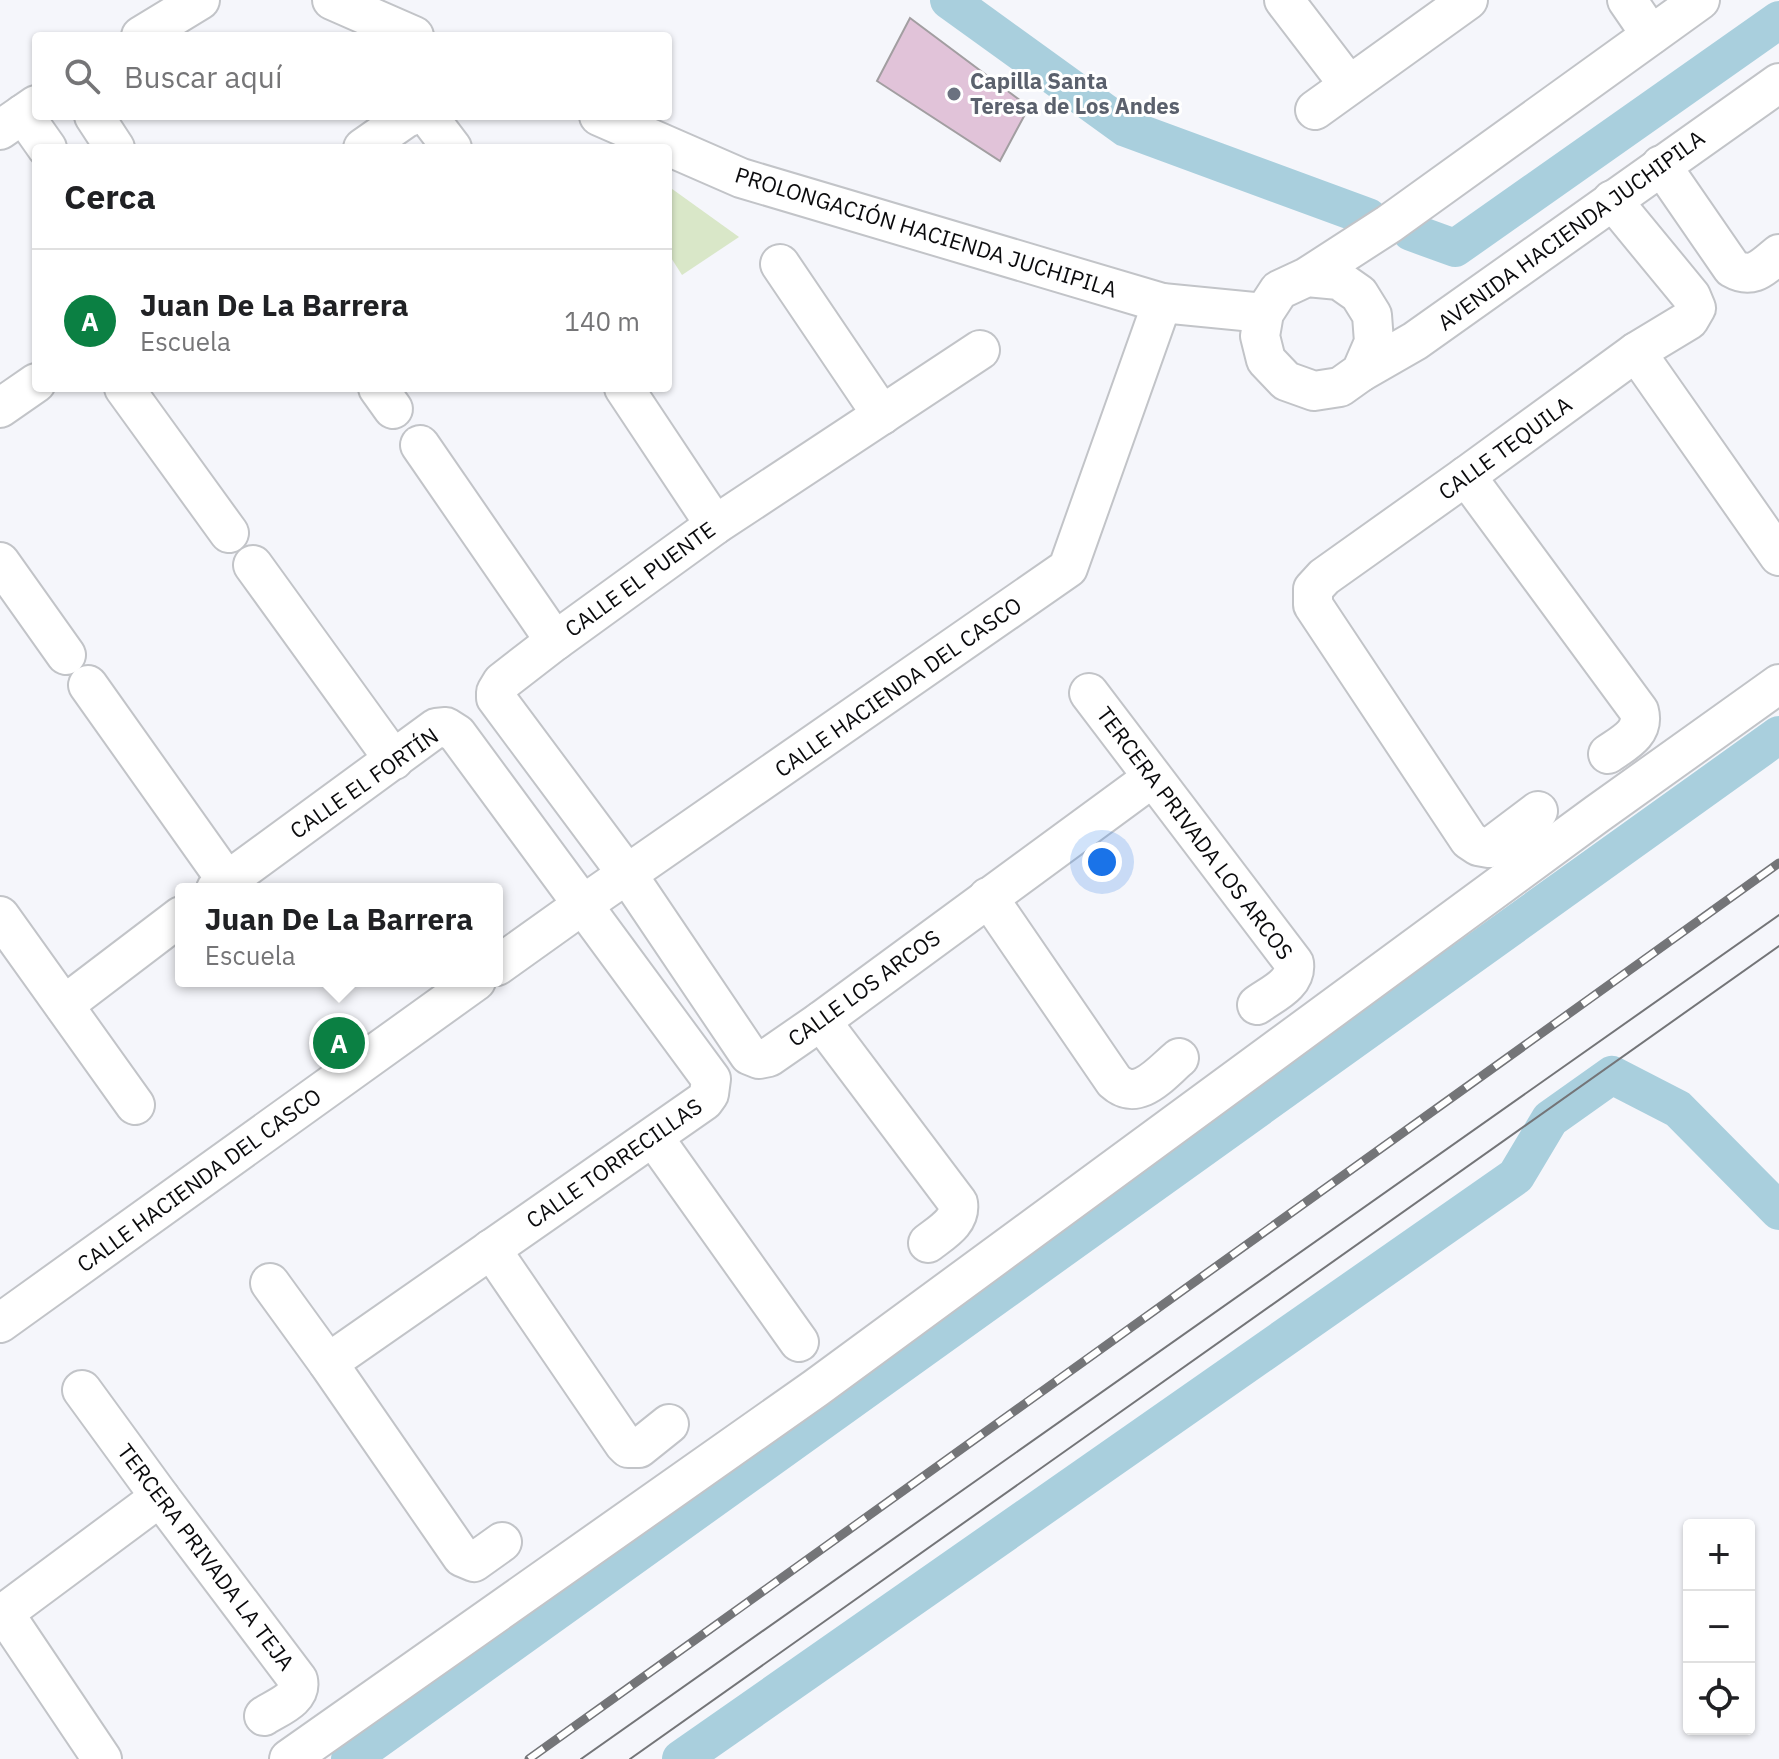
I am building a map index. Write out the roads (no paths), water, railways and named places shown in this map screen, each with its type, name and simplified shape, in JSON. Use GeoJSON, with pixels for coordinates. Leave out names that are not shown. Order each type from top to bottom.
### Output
{"type":"FeatureCollection","features":[{"type":"Feature","properties":{"kind":"street"},"geometry":{"type":"LineString","coordinates":[[148,32],[200,0]]}},
{"type":"Feature","properties":{"kind":"street"},"geometry":{"type":"LineString","coordinates":[[332,0],[405,32]]}},
{"type":"Feature","properties":{"kind":"street"},"geometry":{"type":"LineString","coordinates":[[1284,0],[1349,85]]}},
{"type":"Feature","properties":{"kind":"street"},"geometry":{"type":"LineString","coordinates":[[1315,110],[1468,0]]}},
{"type":"Feature","properties":{"kind":"street"},"geometry":{"type":"LineString","coordinates":[[1627,0],[1651,35]]}},
{"type":"Feature","properties":{"kind":"street"},"geometry":{"type":"LineString","coordinates":[[1307,277],[1339,280],[1359,294],[1372,315],[1374,342],[1361,372],[1340,387],[1314,391],[1286,381],[1266,360],[1260,336],[1264,313],[1279,290],[1307,277],[1389,224],[1694,2]]}},
{"type":"Feature","properties":{"kind":"street","name":"AVENIDA HACIENDA JUCHIPILA"},"geometry":{"type":"LineString","coordinates":[[1361,372],[1415,341],[1779,83]]}},
{"type":"Feature","properties":{"kind":"street"},"geometry":{"type":"LineString","coordinates":[[20,116],[44,144]]}},
{"type":"Feature","properties":{"kind":"street"},"geometry":{"type":"LineString","coordinates":[[97,120],[112,144]]}},
{"type":"Feature","properties":{"kind":"street"},"geometry":{"type":"LineString","coordinates":[[369,144],[405,120]]}},
{"type":"Feature","properties":{"kind":"street"},"geometry":{"type":"LineString","coordinates":[[431,120],[449,144]]}},
{"type":"Feature","properties":{"kind":"street","name":"PROLONGACIÓN HACIENDA JUCHIPILA"},"geometry":{"type":"LineString","coordinates":[[608,120],[663,144]]}},
{"type":"Feature","properties":{"kind":"street","name":"PROLONGACIÓN HACIENDA JUCHIPILA"},"geometry":{"type":"LineString","coordinates":[[672,148],[741,178],[1162,303],[1264,313]]}},
{"type":"Feature","properties":{"kind":"street"},"geometry":{"type":"LineString","coordinates":[[1661,165],[1732,268],[1748,274],[1755,272],[1779,254]]}},
{"type":"Feature","properties":{"kind":"street","name":"CALLE TEQUILA"},"geometry":{"type":"LineString","coordinates":[[1538,811],[1489,848],[1469,840],[1313,605],[1313,589],[1318,581],[1636,352],[1689,320],[1696,308],[1691,296],[1612,200]]}},
{"type":"Feature","properties":{"kind":"street"},"geometry":{"type":"LineString","coordinates":[[780,264],[882,415]]}},
{"type":"Feature","properties":{"kind":"street","name":"CALLE HACIENDA DEL CASCO"},"geometry":{"type":"LineString","coordinates":[[503,962],[1068,568],[1162,303]]}},
{"type":"Feature","properties":{"kind":"street","name":"CALLE EL PUENTE"},"geometry":{"type":"LineString","coordinates":[[627,874],[496,698],[502,682],[715,525],[980,350]]}},
{"type":"Feature","properties":{"kind":"street"},"geometry":{"type":"LineString","coordinates":[[1636,352],[1779,556]]}},
{"type":"Feature","properties":{"kind":"street"},"geometry":{"type":"LineString","coordinates":[[0,408],[32,386]]}},
{"type":"Feature","properties":{"kind":"street"},"geometry":{"type":"LineString","coordinates":[[127,392],[229,533]]}},
{"type":"Feature","properties":{"kind":"street"},"geometry":{"type":"LineString","coordinates":[[627,392],[715,525]]}},
{"type":"Feature","properties":{"kind":"street"},"geometry":{"type":"LineString","coordinates":[[420,445],[555,641]]}},
{"type":"Feature","properties":{"kind":"street"},"geometry":{"type":"LineString","coordinates":[[1466,476],[1639,711],[1640,725],[1632,737],[1608,754]]}},
{"type":"Feature","properties":{"kind":"street"},"geometry":{"type":"LineString","coordinates":[[0,562],[221,883]]}},
{"type":"Feature","properties":{"kind":"street"},"geometry":{"type":"LineString","coordinates":[[253,565],[394,760]]}},
{"type":"Feature","properties":{"kind":"street"},"geometry":{"type":"LineString","coordinates":[[289,1759],[816,1388],[1597,814],[1779,684]]}},
{"type":"Feature","properties":{"kind":"street","name":"TERCERA PRIVADA LOS ARCOS"},"geometry":{"type":"LineString","coordinates":[[1089,693],[1294,963],[1292,980],[1257,1005]]}},
{"type":"Feature","properties":{"kind":"street","name":"CALLE EL FORTÍN"},"geometry":{"type":"LineString","coordinates":[[225,883],[441,726],[453,730],[581,906]]}},
{"type":"Feature","properties":{"kind":"street","name":"CALLE LOS ARCOS"},"geometry":{"type":"LineString","coordinates":[[627,874],[749,1055],[764,1059],[821,1021],[1152,778]]}},
{"type":"Feature","properties":{"kind":"street"},"geometry":{"type":"LineString","coordinates":[[988,897],[1120,1087],[1137,1090],[1179,1058]]}},
{"type":"Feature","properties":{"kind":"street","name":"CALLE TORRECILLAS"},"geometry":{"type":"LineString","coordinates":[[328,1363],[654,1138],[709,1094],[711,1079],[581,906]]}},
{"type":"Feature","properties":{"kind":"street"},"geometry":{"type":"LineString","coordinates":[[0,916],[135,1105]]}},
{"type":"Feature","properties":{"kind":"street"},"geometry":{"type":"LineString","coordinates":[[64,1005],[175,921]]}},
{"type":"Feature","properties":{"kind":"street","name":"CALLE HACIENDA DEL CASCO"},"geometry":{"type":"LineString","coordinates":[[0,1323],[468,987]]}},
{"type":"Feature","properties":{"kind":"street"},"geometry":{"type":"LineString","coordinates":[[821,1021],[958,1203],[957,1218],[928,1243]]}},
{"type":"Feature","properties":{"kind":"street"},"geometry":{"type":"LineString","coordinates":[[654,1138],[799,1342]]}},
{"type":"Feature","properties":{"kind":"street"},"geometry":{"type":"LineString","coordinates":[[491,1249],[628,1448],[639,1448],[669,1424]]}},
{"type":"Feature","properties":{"kind":"street"},"geometry":{"type":"LineString","coordinates":[[270,1283],[462,1557],[474,1562],[502,1542]]}},
{"type":"Feature","properties":{"kind":"street","name":"TERCERA PRIVADA LA TEJA"},"geometry":{"type":"LineString","coordinates":[[82,1390],[298,1680],[300,1687],[297,1693],[264,1716]]}},
{"type":"Feature","properties":{"kind":"street"},"geometry":{"type":"LineString","coordinates":[[102,1759],[2,1615],[160,1497]]}},
{"type":"Feature","properties":{"kind":"waterway"},"geometry":{"type":"LineString","coordinates":[[949,0],[1126,128],[1368,217]]}},
{"type":"Feature","properties":{"kind":"waterway"},"geometry":{"type":"LineString","coordinates":[[1411,232],[1455,248],[1779,20]]}},
{"type":"Feature","properties":{"kind":"waterway"},"geometry":{"type":"LineString","coordinates":[[350,1759],[1779,735]]}},
{"type":"Feature","properties":{"kind":"waterway"},"geometry":{"type":"LineString","coordinates":[[681,1759],[1516,1176],[1550,1119],[1612,1075],[1678,1109],[1779,1211]]}},
{"type":"Feature","properties":{"kind":"tram line"},"geometry":{"type":"LineString","coordinates":[[581,1759],[1779,915]]}},
{"type":"Feature","properties":{"kind":"tram line"},"geometry":{"type":"LineString","coordinates":[[630,1759],[1779,946]]}},
{"type":"Feature","properties":{"kind":"railway"},"geometry":{"type":"LineString","coordinates":[[529,1759],[1779,863]]}},
{"type":"Feature","properties":{"kind":"place","name":"Capilla Santa Teresa de Los Andes"},"geometry":{"type":"Point","coordinates":[954,94]}},
{"type":"Feature","properties":{"kind":"place","name":"Juan De La Barrera"},"geometry":{"type":"Point","coordinates":[339,1043]}}]}
